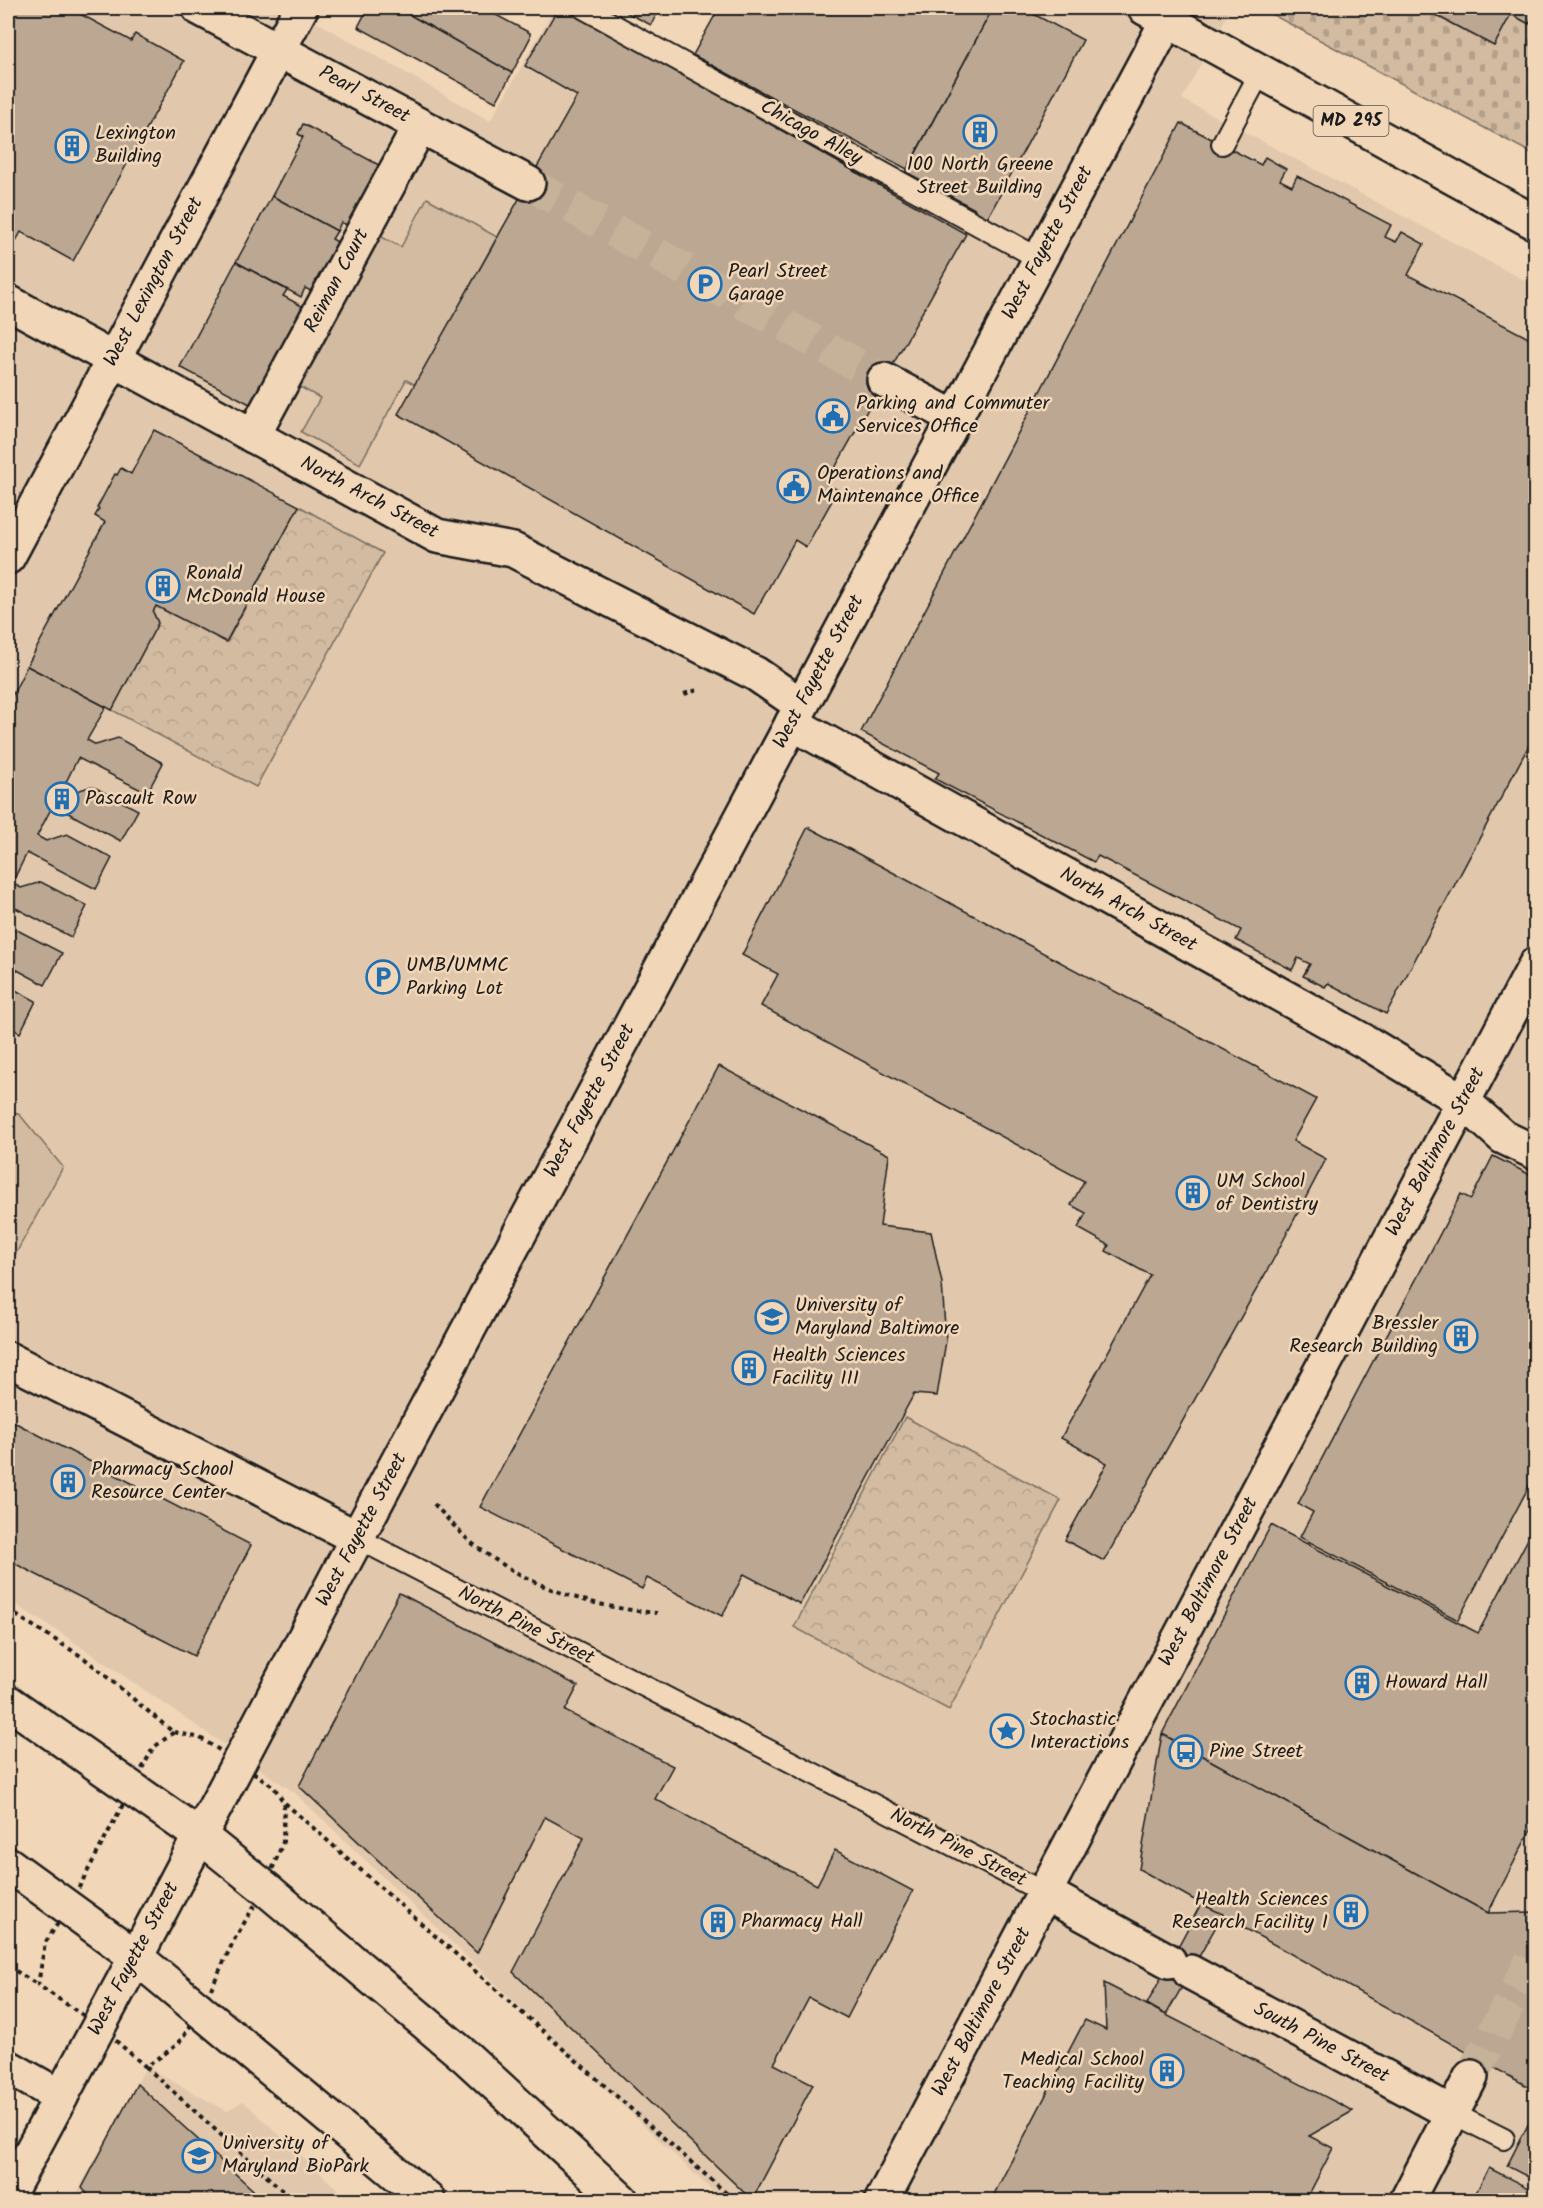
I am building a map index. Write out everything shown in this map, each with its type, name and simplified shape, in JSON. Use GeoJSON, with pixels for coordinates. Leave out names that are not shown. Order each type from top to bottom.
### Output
{"type":"FeatureCollection","features":[{"type":"Feature","properties":{"kind":"main road","name":"Pearl Street"},"geometry":{"type":"LineString","coordinates":[[199,8],[528,183]]}},
{"type":"Feature","properties":{"kind":"main road","name":"West Lexington Street"},"geometry":{"type":"LineString","coordinates":[[8,557],[301,8]]}},
{"type":"Feature","properties":{"kind":"main road","name":"West Fayette Street"},"geometry":{"type":"LineString","coordinates":[[8,2195],[1040,259],[1162,11]]}},
{"type":"Feature","properties":{"kind":"main road","name":"MD 295"},"geometry":{"type":"LineString","coordinates":[[1162,11],[1260,71],[1536,223]]}},
{"type":"Feature","properties":{"kind":"main road","name":"Reiman Court"},"geometry":{"type":"LineString","coordinates":[[253,436],[420,126]]}},
{"type":"Feature","properties":{"kind":"main road","name":"North Arch Street"},"geometry":{"type":"LineString","coordinates":[[8,302],[437,537],[513,550],[756,674],[797,714],[1369,1044],[1463,1101],[1503,1137],[1536,1154]]}},
{"type":"Feature","properties":{"kind":"main road"},"geometry":{"type":"LineString","coordinates":[[884,380],[955,418]]}},
{"type":"Feature","properties":{"kind":"main road","name":"West Baltimore Street"},"geometry":{"type":"LineString","coordinates":[[882,2200],[1536,964]]}},
{"type":"Feature","properties":{"kind":"main road","name":"North Pine Street"},"geometry":{"type":"LineString","coordinates":[[8,1359],[357,1538]]}},
{"type":"Feature","properties":{"kind":"main road"},"geometry":{"type":"LineString","coordinates":[[8,1702],[200,1836],[265,1888],[466,2057],[621,2200]]}},
{"type":"Feature","properties":{"kind":"main road"},"geometry":{"type":"LineString","coordinates":[[8,1864],[136,1957],[428,2200]]}},
{"type":"Feature","properties":{"kind":"main road","name":"South Pine Street"},"geometry":{"type":"LineString","coordinates":[[1045,1893],[1452,2113]]}},
{"type":"Feature","properties":{"kind":"main road"},"geometry":{"type":"LineString","coordinates":[[8,2067],[61,2097]]}},
{"type":"Feature","properties":{"kind":"main road"},"geometry":{"type":"LineString","coordinates":[[1407,2200],[1471,2078]]}},
{"type":"Feature","properties":{"kind":"lane","name":"Chicago Alley"},"geometry":{"type":"LineString","coordinates":[[583,8],[1040,259]]}},
{"type":"Feature","properties":{"kind":"lane"},"geometry":{"type":"LineString","coordinates":[[1222,144],[1260,71]]}},
{"type":"Feature","properties":{"kind":"lane","name":"North Pine Street"},"geometry":{"type":"LineString","coordinates":[[357,1538],[1045,1893]]}},
{"type":"Feature","properties":{"kind":"lane"},"geometry":{"type":"LineString","coordinates":[[1452,2113],[1504,2139]]}},
{"type":"Feature","properties":{"kind":"path"},"geometry":{"type":"LineString","coordinates":[[434,1504],[477,1547],[537,1583],[593,1604],[620,1610],[657,1613]]}},
{"type":"Feature","properties":{"kind":"path"},"geometry":{"type":"LineString","coordinates":[[8,1610],[84,1658],[174,1732],[200,1738]]}},
{"type":"Feature","properties":{"kind":"path"},"geometry":{"type":"LineString","coordinates":[[153,1748],[174,1732]]}},
{"type":"Feature","properties":{"kind":"path"},"geometry":{"type":"LineString","coordinates":[[274,1787],[284,1803],[734,2200]]}},
{"type":"Feature","properties":{"kind":"path"},"geometry":{"type":"LineString","coordinates":[[284,1803],[284,1842]]}},
{"type":"Feature","properties":{"kind":"path"},"geometry":{"type":"LineString","coordinates":[[87,1870],[111,1825]]}},
{"type":"Feature","properties":{"kind":"path"},"geometry":{"type":"LineString","coordinates":[[219,1972],[234,1940]]}},
{"type":"Feature","properties":{"kind":"path"},"geometry":{"type":"LineString","coordinates":[[38,1985],[45,1943]]}},
{"type":"Feature","properties":{"kind":"path"},"geometry":{"type":"LineString","coordinates":[[8,1965],[63,2002]]}},
{"type":"Feature","properties":{"kind":"path"},"geometry":{"type":"LineString","coordinates":[[146,2067],[178,2044]]}},
{"type":"Feature","properties":{"kind":"path"},"geometry":{"type":"LineString","coordinates":[[127,2051],[293,2200]]}},
{"type":"Feature","properties":{"kind":"shaded area","name":"University of Maryland Baltimore"},"geometry":{"type":"Polygon","coordinates":[[[8,8],[292,8],[490,121],[555,8],[573,8],[687,68],[719,8],[1231,8],[1182,99],[1535,286],[1535,2200],[722,2200],[295,1793],[61,1633],[8,1600],[8,8]]]}},
{"type":"Feature","properties":{"kind":"shaded area","name":"University of Maryland BioPark"},"geometry":{"type":"Polygon","coordinates":[[[146,2067],[227,2111],[243,2101],[349,2200],[73,2200],[146,2067]]]}},
{"type":"Feature","properties":{"kind":"green space"},"geometry":{"type":"Polygon","coordinates":[[[1260,8],[1422,8],[1494,46],[1511,14],[1529,24],[1535,12],[1535,155],[1260,8]]]}},
{"type":"Feature","properties":{"kind":"green space"},"geometry":{"type":"Polygon","coordinates":[[[427,198],[497,237],[416,385],[406,380],[360,464],[301,432],[320,398],[291,382],[374,233],[401,247],[427,198]]]}},
{"type":"Feature","properties":{"kind":"green space"},"geometry":{"type":"Polygon","coordinates":[[[299,506],[383,553],[256,787],[112,710],[158,623],[153,612],[156,606],[227,642],[299,506]]]}},
{"type":"Feature","properties":{"kind":"green space"},"geometry":{"type":"Polygon","coordinates":[[[8,1109],[20,1115],[63,1167],[8,1268],[8,1109]]]}},
{"type":"Feature","properties":{"kind":"green space"},"geometry":{"type":"Polygon","coordinates":[[[905,1417],[1061,1500],[949,1710],[794,1627],[905,1417]]]}},
{"type":"Feature","properties":{"kind":"building","name":"Lexington Building"},"geometry":{"type":"Polygon","coordinates":[[[8,8],[69,8],[131,41],[135,34],[184,61],[73,261],[21,232],[11,250],[8,248],[8,8]]]}},
{"type":"Feature","properties":{"kind":"building"},"geometry":{"type":"Polygon","coordinates":[[[368,8],[398,8],[512,73],[496,102],[358,27],[368,8]]]}},
{"type":"Feature","properties":{"kind":"building"},"geometry":{"type":"Polygon","coordinates":[[[398,8],[483,8],[530,33],[530,38],[512,73],[398,8]]]}},
{"type":"Feature","properties":{"kind":"building","name":"Pearl Street Garage"},"geometry":{"type":"Polygon","coordinates":[[[558,8],[563,8],[966,234],[826,484],[838,490],[806,547],[795,540],[754,614],[398,414],[577,96],[525,66],[558,8]]]}},
{"type":"Feature","properties":{"kind":"building"},"geometry":{"type":"Polygon","coordinates":[[[618,8],[660,8],[651,25],[618,8]]]}},
{"type":"Feature","properties":{"kind":"building"},"geometry":{"type":"Polygon","coordinates":[[[703,8],[719,8],[716,14],[703,8]]]}},
{"type":"Feature","properties":{"kind":"building"},"geometry":{"type":"Polygon","coordinates":[[[719,8],[993,8],[907,169],[693,55],[719,8]]]}},
{"type":"Feature","properties":{"kind":"building","name":"100 North Greene Street Building"},"geometry":{"type":"Polygon","coordinates":[[[993,8],[1022,8],[1083,40],[986,221],[973,215],[975,209],[906,172],[993,8]]]}},
{"type":"Feature","properties":{"kind":"building"},"geometry":{"type":"Polygon","coordinates":[[[1422,8],[1536,8],[1536,12],[1529,24],[1511,14],[1494,46],[1422,8]]]}},
{"type":"Feature","properties":{"kind":"building"},"geometry":{"type":"Polygon","coordinates":[[[1181,123],[1261,165],[1265,157],[1286,169],[1280,180],[1292,186],[1297,176],[1391,225],[1385,237],[1396,242],[1402,232],[1424,244],[1408,275],[1536,342],[1536,732],[1386,1014],[1328,983],[1325,987],[1303,976],[1310,964],[1298,958],[1292,970],[1236,940],[1241,930],[1098,856],[1094,862],[935,779],[939,773],[861,732],[1181,123]]]}},
{"type":"Feature","properties":{"kind":"building"},"geometry":{"type":"Polygon","coordinates":[[[303,124],[390,171],[358,231],[341,222],[337,231],[272,196],[303,137],[298,134],[303,124]]]}},
{"type":"Feature","properties":{"kind":"building"},"geometry":{"type":"Polygon","coordinates":[[[272,196],[337,231],[332,239],[348,248],[322,297],[305,288],[301,297],[236,262],[272,196]]]}},
{"type":"Feature","properties":{"kind":"building"},"geometry":{"type":"Polygon","coordinates":[[[236,262],[287,290],[283,296],[313,312],[292,351],[282,345],[275,357],[286,363],[261,410],[180,367],[236,262]]]}},
{"type":"Feature","properties":{"kind":"building","name":"Ronald McDonald House"},"geometry":{"type":"Polygon","coordinates":[[[154,430],[299,506],[226,642],[156,606],[153,612],[158,623],[112,710],[27,666],[105,522],[95,516],[115,474],[117,475],[121,468],[131,474],[154,430]]]}},
{"type":"Feature","properties":{"kind":"building","name":"Pascault Row"},"geometry":{"type":"Polygon","coordinates":[[[27,666],[106,707],[87,740],[96,745],[118,738],[163,763],[147,793],[78,758],[63,788],[71,793],[92,786],[138,810],[121,841],[53,805],[37,836],[46,841],[67,834],[112,858],[96,889],[27,853],[12,883],[21,888],[41,882],[87,906],[71,937],[8,904],[8,704],[27,666]]]}},
{"type":"Feature","properties":{"kind":"building","name":"UM School of Dentistry"},"geometry":{"type":"Polygon","coordinates":[[[808,827],[1316,1099],[1293,1141],[1326,1159],[1273,1260],[1104,1561],[1065,1540],[1107,1463],[1061,1438],[1150,1275],[1106,1251],[1109,1245],[1078,1228],[1086,1213],[1071,1205],[1084,1181],[761,1006],[778,974],[742,955],[808,827]]]}},
{"type":"Feature","properties":{"kind":"building"},"geometry":{"type":"Polygon","coordinates":[[[17,930],[62,953],[45,985],[8,965],[8,932],[17,930]]]}},
{"type":"Feature","properties":{"kind":"building"},"geometry":{"type":"Polygon","coordinates":[[[8,986],[36,1001],[20,1033],[8,1026],[8,986]]]}},
{"type":"Feature","properties":{"kind":"building","name":"Health Sciences Facility III"},"geometry":{"type":"Polygon","coordinates":[[[719,1066],[889,1155],[880,1226],[931,1232],[942,1283],[946,1341],[937,1396],[914,1394],[800,1604],[744,1574],[722,1616],[647,1578],[642,1589],[480,1507],[719,1066]]]}},
{"type":"Feature","properties":{"kind":"building","name":"Bressler Research Building"},"geometry":{"type":"Polygon","coordinates":[[[1493,1156],[1536,1178],[1536,1473],[1458,1620],[1300,1537],[1313,1512],[1298,1504],[1461,1194],[1471,1199],[1493,1156]]]}},
{"type":"Feature","properties":{"kind":"building","name":"Pharmacy School Resource Center"},"geometry":{"type":"Polygon","coordinates":[[[8,1419],[251,1545],[194,1656],[8,1560],[8,1419]]]}},
{"type":"Feature","properties":{"kind":"building","name":"Howard Hall"},"geometry":{"type":"Polygon","coordinates":[[[1536,1524],[1536,1819],[1488,1913],[1162,1734],[1271,1525],[1478,1633],[1536,1524]]]}},
{"type":"Feature","properties":{"kind":"building","name":"Pharmacy Hall"},"geometry":{"type":"Polygon","coordinates":[[[399,1593],[578,1686],[565,1711],[673,1766],[655,1799],[817,1885],[835,1850],[913,1891],[847,2018],[809,1998],[774,2064],[813,2084],[752,2200],[513,1972],[584,1838],[545,1817],[477,1953],[299,1786],[399,1593]]]}},
{"type":"Feature","properties":{"kind":"building","name":"Health Sciences Research Facility I"},"geometry":{"type":"Polygon","coordinates":[[[1162,1734],[1488,1913],[1536,1912],[1536,2091],[1139,1869],[1162,1734]]]}},
{"type":"Feature","properties":{"kind":"building"},"geometry":{"type":"Polygon","coordinates":[[[1201,1904],[1223,1914],[1166,2015],[1147,2004],[1201,1904]]]}},
{"type":"Feature","properties":{"kind":"building","name":"Medical School Teaching Facility"},"geometry":{"type":"Polygon","coordinates":[[[1104,1983],[1353,2111],[1309,2136],[1333,2148],[1306,2200],[991,2200],[1085,2020],[1106,2030],[1104,1983]]]}},
{"type":"Feature","properties":{"kind":"building"},"geometry":{"type":"Polygon","coordinates":[[[137,2084],[264,2200],[91,2200],[82,2188],[137,2084]]]}},
{"type":"Feature","properties":{"kind":"building"},"geometry":{"type":"Polygon","coordinates":[[[1536,2109],[1536,2181],[1507,2166],[1536,2109]]]}},
{"type":"Feature","properties":{"kind":"building"},"geometry":{"type":"Polygon","coordinates":[[[1489,2168],[1536,2192],[1536,2200],[1472,2200],[1489,2168]]]}},
{"type":"Feature","properties":{"kind":"tunnel"},"geometry":{"type":"LineString","coordinates":[[528,183],[884,380]]}},
{"type":"Feature","properties":{"kind":"tunnel"},"geometry":{"type":"LineString","coordinates":[[1471,2077],[1536,1952]]}},
{"type":"Feature","properties":{"kind":"place","name":"100 North Greene Street Building"},"geometry":{"type":"Point","coordinates":[980,132]}},
{"type":"Feature","properties":{"kind":"place","name":"Lexington Building"},"geometry":{"type":"Point","coordinates":[72,146]}},
{"type":"Feature","properties":{"kind":"place","name":"Pearl Street Garage"},"geometry":{"type":"Point","coordinates":[705,284]}},
{"type":"Feature","properties":{"kind":"place","name":"Parking and Commuter Services Office"},"geometry":{"type":"Point","coordinates":[833,416]}},
{"type":"Feature","properties":{"kind":"place","name":"Operations and Maintenance Office"},"geometry":{"type":"Point","coordinates":[794,486]}},
{"type":"Feature","properties":{"kind":"place","name":"Ronald McDonald House"},"geometry":{"type":"Point","coordinates":[163,586]}},
{"type":"Feature","properties":{"kind":"place","name":"Pascault Row"},"geometry":{"type":"Point","coordinates":[62,799]}},
{"type":"Feature","properties":{"kind":"place","name":"UMB/UMMC Parking Lot"},"geometry":{"type":"Point","coordinates":[383,977]}},
{"type":"Feature","properties":{"kind":"place","name":"UM School of Dentistry"},"geometry":{"type":"Point","coordinates":[1193,1193]}},
{"type":"Feature","properties":{"kind":"place","name":"University of Maryland Baltimore"},"geometry":{"type":"Point","coordinates":[772,1317]}},
{"type":"Feature","properties":{"kind":"place","name":"Bressler Research Building"},"geometry":{"type":"Point","coordinates":[1461,1336]}},
{"type":"Feature","properties":{"kind":"place","name":"Health Sciences Facility III"},"geometry":{"type":"Point","coordinates":[749,1368]}},
{"type":"Feature","properties":{"kind":"place","name":"Pharmacy School Resource Center"},"geometry":{"type":"Point","coordinates":[68,1482]}},
{"type":"Feature","properties":{"kind":"place","name":"Howard Hall"},"geometry":{"type":"Point","coordinates":[1362,1683]}},
{"type":"Feature","properties":{"kind":"place","name":"Stochastic Interactions"},"geometry":{"type":"Point","coordinates":[1007,1731]}},
{"type":"Feature","properties":{"kind":"place","name":"Pine Street"},"geometry":{"type":"Point","coordinates":[1186,1752]}},
{"type":"Feature","properties":{"kind":"place","name":"Health Sciences Research Facility I"},"geometry":{"type":"Point","coordinates":[1351,1912]}},
{"type":"Feature","properties":{"kind":"place","name":"Pharmacy Hall"},"geometry":{"type":"Point","coordinates":[718,1922]}},
{"type":"Feature","properties":{"kind":"place","name":"Medical School Teaching Facility"},"geometry":{"type":"Point","coordinates":[1167,2071]}},
{"type":"Feature","properties":{"kind":"place","name":"University of Maryland BioPark"},"geometry":{"type":"Point","coordinates":[199,2156]}}]}
